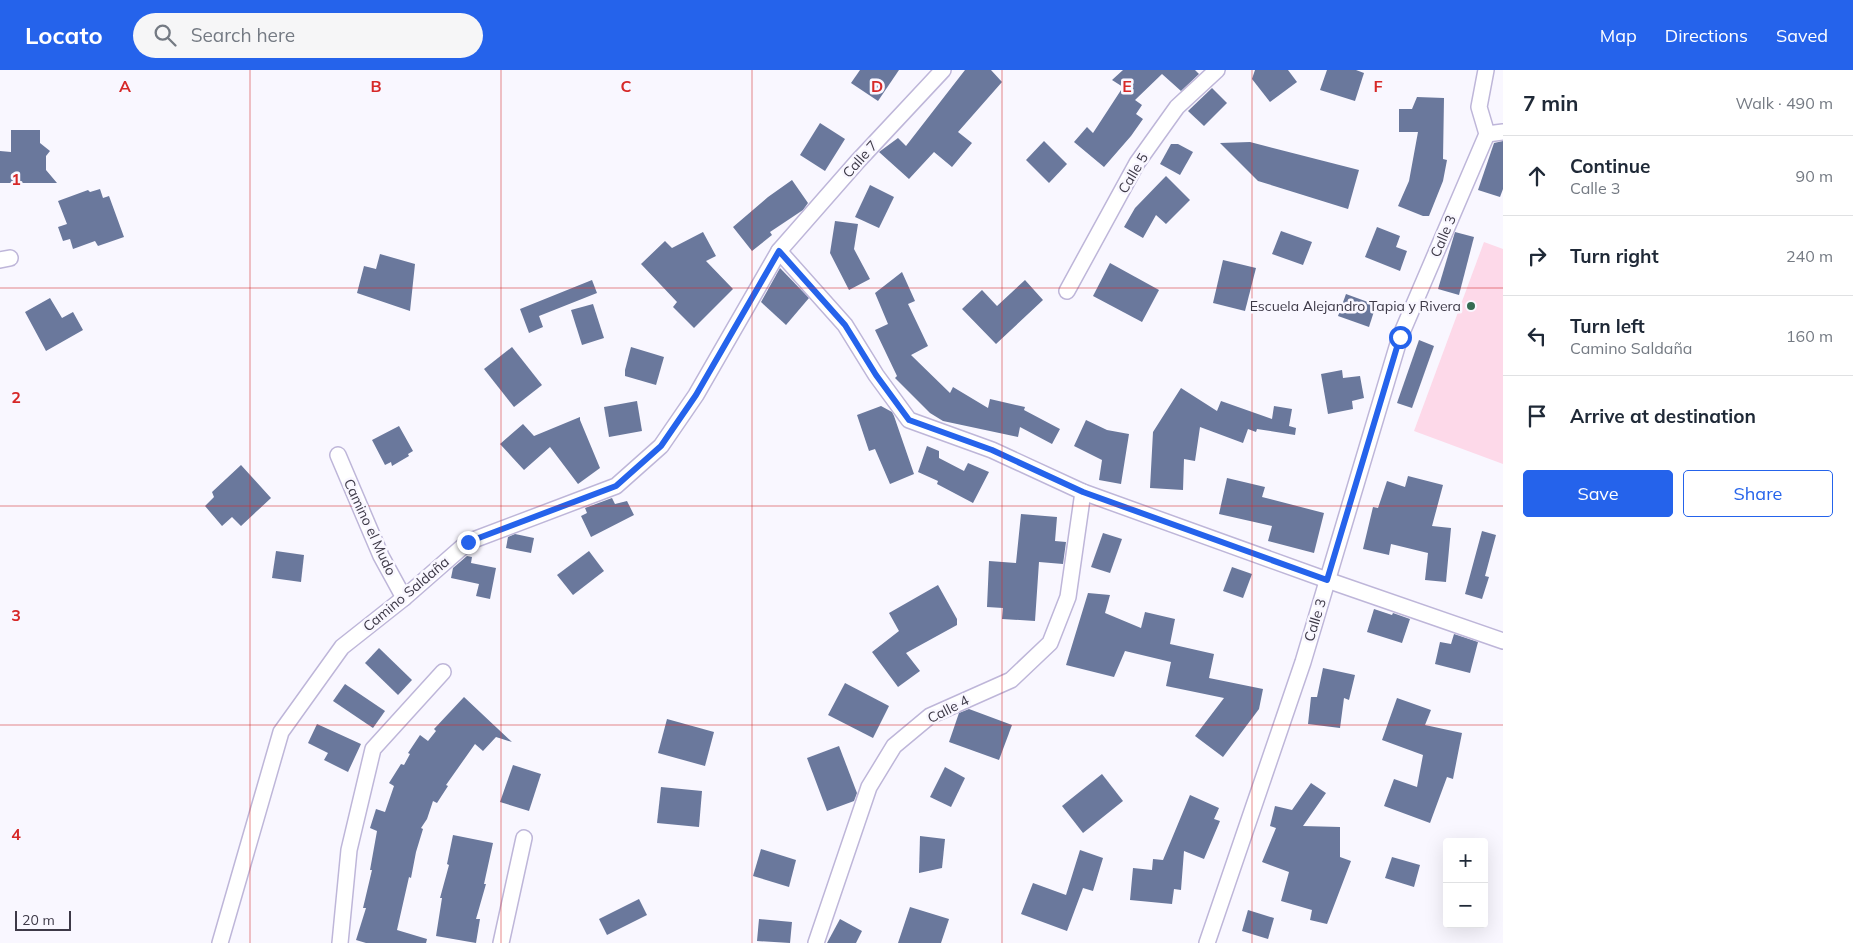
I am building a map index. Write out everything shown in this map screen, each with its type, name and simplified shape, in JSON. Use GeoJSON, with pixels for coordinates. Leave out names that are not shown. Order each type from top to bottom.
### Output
{"type":"FeatureCollection","features":[{"type":"Feature","properties":{"kind":"street","name":"Calle 7"},"geometry":{"type":"LineString","coordinates":[[779,251],[856,162],[943,70]]}},
{"type":"Feature","properties":{"kind":"street","name":"Calle 5"},"geometry":{"type":"LineString","coordinates":[[1067,291],[1137,163],[1177,107],[1218,70]]}},
{"type":"Feature","properties":{"kind":"street"},"geometry":{"type":"LineString","coordinates":[[1486,70],[1479,106],[1487,134],[1503,132]]}},
{"type":"Feature","properties":{"kind":"street","name":"Calle 3"},"geometry":{"type":"LineString","coordinates":[[1207,943],[1303,662],[1400,337],[1487,134]]}},
{"type":"Feature","properties":{"kind":"street"},"geometry":{"type":"LineString","coordinates":[[779,251],[845,325],[876,375],[909,420],[992,450],[1083,492],[1503,641]]}},
{"type":"Feature","properties":{"kind":"street","name":"Camino Saldaña"},"geometry":{"type":"LineString","coordinates":[[220,943],[281,732],[342,647],[404,598],[468,542],[616,486],[661,446],[696,395],[779,251]]}},
{"type":"Feature","properties":{"kind":"street","name":"Camino el Mudo"},"geometry":{"type":"LineString","coordinates":[[338,455],[382,556],[404,598]]}},
{"type":"Feature","properties":{"kind":"street","name":"Calle 4"},"geometry":{"type":"LineString","coordinates":[[816,943],[869,787],[894,746],[930,716],[1010,680],[1050,643],[1068,597],[1083,492]]}},
{"type":"Feature","properties":{"kind":"street"},"geometry":{"type":"LineString","coordinates":[[340,943],[349,850],[373,749],[443,672]]}},
{"type":"Feature","properties":{"kind":"street"},"geometry":{"type":"LineString","coordinates":[[500,943],[524,838]]}},
{"type":"Feature","properties":{"kind":"shaded area"},"geometry":{"type":"Polygon","coordinates":[[[1484,242],[1503,249],[1503,464],[1414,431],[1484,242]]]}},
{"type":"Feature","properties":{"kind":"building"},"geometry":{"type":"Polygon","coordinates":[[[860,70],[899,70],[878,101],[851,83],[860,70]]]}},
{"type":"Feature","properties":{"kind":"building"},"geometry":{"type":"Polygon","coordinates":[[[965,70],[991,70],[1002,82],[958,132],[972,143],[952,167],[934,152],[909,179],[879,152],[898,138],[906,146],[965,70]]]}},
{"type":"Feature","properties":{"kind":"building"},"geometry":{"type":"Polygon","coordinates":[[[1123,70],[1195,70],[1199,74],[1181,91],[1162,74],[1135,100],[1142,105],[1136,114],[1143,119],[1104,167],[1074,142],[1087,127],[1093,133],[1123,87],[1112,80],[1123,70]]]}},
{"type":"Feature","properties":{"kind":"building"},"geometry":{"type":"Polygon","coordinates":[[[1255,70],[1288,70],[1297,82],[1270,102],[1252,79],[1255,70]]]}},
{"type":"Feature","properties":{"kind":"building"},"geometry":{"type":"Polygon","coordinates":[[[1327,70],[1356,70],[1364,73],[1355,101],[1320,90],[1327,70]]]}},
{"type":"Feature","properties":{"kind":"building"},"geometry":{"type":"Polygon","coordinates":[[[1212,88],[1227,103],[1204,126],[1188,111],[1212,88]]]}},
{"type":"Feature","properties":{"kind":"building"},"geometry":{"type":"Polygon","coordinates":[[[1417,97],[1444,98],[1443,159],[1447,160],[1443,181],[1429,216],[1423,216],[1398,206],[1409,181],[1418,132],[1399,132],[1399,109],[1412,109],[1417,97]]]}},
{"type":"Feature","properties":{"kind":"building"},"geometry":{"type":"Polygon","coordinates":[[[820,123],[845,139],[825,171],[800,155],[820,123]]]}},
{"type":"Feature","properties":{"kind":"building"},"geometry":{"type":"Polygon","coordinates":[[[11,130],[40,130],[40,143],[50,151],[46,156],[46,170],[57,183],[0,183],[0,151],[11,152],[11,130]]]}},
{"type":"Feature","properties":{"kind":"building"},"geometry":{"type":"Polygon","coordinates":[[[1044,141],[1067,164],[1049,183],[1026,160],[1044,141]]]}},
{"type":"Feature","properties":{"kind":"building"},"geometry":{"type":"Polygon","coordinates":[[[1503,141],[1503,189],[1500,197],[1478,190],[1494,143],[1503,141]]]}},
{"type":"Feature","properties":{"kind":"building"},"geometry":{"type":"Polygon","coordinates":[[[1250,142],[1359,170],[1348,209],[1258,181],[1220,143],[1250,142]]]}},
{"type":"Feature","properties":{"kind":"building"},"geometry":{"type":"Polygon","coordinates":[[[1171,144],[1178,144],[1193,152],[1180,175],[1160,164],[1171,144]]]}},
{"type":"Feature","properties":{"kind":"building"},"geometry":{"type":"Polygon","coordinates":[[[1166,176],[1190,200],[1166,224],[1156,215],[1143,238],[1124,227],[1135,208],[1166,176]]]}},
{"type":"Feature","properties":{"kind":"building"},"geometry":{"type":"Polygon","coordinates":[[[792,180],[808,203],[803,210],[770,232],[772,235],[752,251],[733,227],[768,197],[792,180]]]}},
{"type":"Feature","properties":{"kind":"building"},"geometry":{"type":"Polygon","coordinates":[[[870,185],[894,197],[879,228],[855,217],[870,185]]]}},
{"type":"Feature","properties":{"kind":"building"},"geometry":{"type":"Polygon","coordinates":[[[100,189],[103,198],[109,196],[124,237],[98,246],[95,241],[73,249],[70,239],[63,241],[58,227],[67,224],[58,201],[88,190],[90,192],[100,189]]]}},
{"type":"Feature","properties":{"kind":"building"},"geometry":{"type":"Polygon","coordinates":[[[835,221],[858,224],[854,249],[870,279],[849,290],[830,253],[835,221]]]}},
{"type":"Feature","properties":{"kind":"building"},"geometry":{"type":"Polygon","coordinates":[[[1377,227],[1400,236],[1396,247],[1407,251],[1400,271],[1365,257],[1377,227]]]}},
{"type":"Feature","properties":{"kind":"building"},"geometry":{"type":"Polygon","coordinates":[[[1281,231],[1312,242],[1303,265],[1272,254],[1281,231]]]}},
{"type":"Feature","properties":{"kind":"building"},"geometry":{"type":"Polygon","coordinates":[[[703,232],[716,256],[706,261],[733,289],[694,328],[673,307],[677,302],[641,264],[665,241],[672,248],[703,232]]]}},
{"type":"Feature","properties":{"kind":"building"},"geometry":{"type":"Polygon","coordinates":[[[1455,232],[1474,237],[1459,295],[1438,289],[1455,232]]]}},
{"type":"Feature","properties":{"kind":"building"},"geometry":{"type":"Polygon","coordinates":[[[380,254],[415,264],[410,311],[357,293],[364,266],[376,269],[380,254]]]}},
{"type":"Feature","properties":{"kind":"building"},"geometry":{"type":"Polygon","coordinates":[[[1223,260],[1256,268],[1245,311],[1213,303],[1223,260]]]}},
{"type":"Feature","properties":{"kind":"building"},"geometry":{"type":"Polygon","coordinates":[[[1110,263],[1159,290],[1142,322],[1093,296],[1110,263]]]}},
{"type":"Feature","properties":{"kind":"building"},"geometry":{"type":"Polygon","coordinates":[[[780,268],[809,298],[786,325],[761,302],[780,268]]]}},
{"type":"Feature","properties":{"kind":"building"},"geometry":{"type":"Polygon","coordinates":[[[902,272],[915,301],[908,304],[928,346],[911,355],[950,393],[953,387],[988,408],[990,399],[1025,407],[1024,410],[1060,429],[1052,444],[1020,427],[1018,437],[943,421],[930,413],[895,378],[897,376],[875,330],[888,324],[875,293],[902,272]]]}},
{"type":"Feature","properties":{"kind":"building"},"geometry":{"type":"Polygon","coordinates":[[[592,280],[597,293],[539,316],[543,327],[529,333],[520,309],[592,280]]]}},
{"type":"Feature","properties":{"kind":"building"},"geometry":{"type":"Polygon","coordinates":[[[1025,280],[1043,300],[996,344],[962,309],[982,290],[997,306],[1025,280]]]}},
{"type":"Feature","properties":{"kind":"building"},"geometry":{"type":"Polygon","coordinates":[[[1346,294],[1376,305],[1369,327],[1338,316],[1346,294]]]}},
{"type":"Feature","properties":{"kind":"building"},"geometry":{"type":"Polygon","coordinates":[[[50,298],[62,318],[73,312],[83,330],[46,351],[25,312],[50,298]]]}},
{"type":"Feature","properties":{"kind":"building"},"geometry":{"type":"Polygon","coordinates":[[[593,304],[604,338],[582,345],[571,310],[593,304]]]}},
{"type":"Feature","properties":{"kind":"building"},"geometry":{"type":"Polygon","coordinates":[[[1419,340],[1434,346],[1412,408],[1397,403],[1419,340]]]}},
{"type":"Feature","properties":{"kind":"building"},"geometry":{"type":"Polygon","coordinates":[[[512,347],[542,385],[514,407],[484,369],[512,347]]]}},
{"type":"Feature","properties":{"kind":"building"},"geometry":{"type":"Polygon","coordinates":[[[631,347],[664,357],[656,385],[625,376],[631,347]]]}},
{"type":"Feature","properties":{"kind":"building"},"geometry":{"type":"Polygon","coordinates":[[[1342,370],[1343,378],[1360,376],[1364,398],[1352,401],[1353,409],[1328,414],[1321,374],[1342,370]]]}},
{"type":"Feature","properties":{"kind":"building"},"geometry":{"type":"Polygon","coordinates":[[[1181,388],[1217,411],[1221,401],[1272,419],[1274,406],[1292,409],[1289,426],[1296,428],[1295,435],[1257,429],[1256,432],[1248,429],[1243,443],[1200,427],[1195,461],[1184,459],[1183,490],[1150,488],[1153,432],[1181,388]]]}},
{"type":"Feature","properties":{"kind":"building"},"geometry":{"type":"Polygon","coordinates":[[[637,401],[642,431],[609,437],[604,407],[637,401]]]}},
{"type":"Feature","properties":{"kind":"building"},"geometry":{"type":"Polygon","coordinates":[[[881,406],[892,412],[894,416],[914,474],[890,484],[875,449],[869,451],[857,415],[881,406]]]}},
{"type":"Feature","properties":{"kind":"building"},"geometry":{"type":"Polygon","coordinates":[[[580,417],[600,468],[578,484],[550,447],[524,470],[500,444],[523,424],[534,436],[580,417]]]}},
{"type":"Feature","properties":{"kind":"building"},"geometry":{"type":"Polygon","coordinates":[[[1086,420],[1107,430],[1129,434],[1121,484],[1099,480],[1102,460],[1074,446],[1086,420]]]}},
{"type":"Feature","properties":{"kind":"building"},"geometry":{"type":"Polygon","coordinates":[[[399,426],[413,451],[408,454],[409,456],[392,466],[391,462],[385,465],[372,440],[399,426]]]}},
{"type":"Feature","properties":{"kind":"building"},"geometry":{"type":"Polygon","coordinates":[[[927,446],[939,451],[939,458],[964,471],[968,463],[989,472],[973,503],[937,484],[938,481],[918,472],[927,446]]]}},
{"type":"Feature","properties":{"kind":"building"},"geometry":{"type":"Polygon","coordinates":[[[241,465],[271,498],[241,526],[232,517],[222,526],[205,506],[214,497],[212,492],[241,465]]]}},
{"type":"Feature","properties":{"kind":"building"},"geometry":{"type":"Polygon","coordinates":[[[1408,476],[1443,485],[1432,526],[1451,528],[1446,582],[1425,580],[1428,553],[1391,544],[1389,555],[1363,549],[1373,507],[1378,508],[1387,481],[1405,487],[1408,476]]]}},
{"type":"Feature","properties":{"kind":"building"},"geometry":{"type":"Polygon","coordinates":[[[1227,478],[1265,487],[1262,497],[1324,513],[1314,553],[1268,541],[1272,526],[1219,514],[1227,478]]]}},
{"type":"Feature","properties":{"kind":"building"},"geometry":{"type":"Polygon","coordinates":[[[612,498],[615,504],[627,501],[634,515],[591,537],[581,516],[587,513],[585,508],[612,498]]]}},
{"type":"Feature","properties":{"kind":"building"},"geometry":{"type":"Polygon","coordinates":[[[1021,514],[1057,517],[1055,541],[1066,542],[1063,564],[1039,562],[1035,621],[1002,619],[1003,608],[987,607],[989,561],[1016,563],[1021,514]]]}},
{"type":"Feature","properties":{"kind":"building"},"geometry":{"type":"Polygon","coordinates":[[[1482,531],[1496,535],[1485,576],[1489,577],[1482,599],[1465,594],[1482,531]]]}},
{"type":"Feature","properties":{"kind":"building"},"geometry":{"type":"Polygon","coordinates":[[[1103,533],[1122,539],[1110,573],[1091,567],[1103,533]]]}},
{"type":"Feature","properties":{"kind":"building"},"geometry":{"type":"Polygon","coordinates":[[[515,534],[534,538],[531,553],[506,548],[508,537],[515,534]]]}},
{"type":"Feature","properties":{"kind":"building"},"geometry":{"type":"Polygon","coordinates":[[[276,551],[304,555],[301,582],[272,578],[276,551]]]}},
{"type":"Feature","properties":{"kind":"building"},"geometry":{"type":"Polygon","coordinates":[[[589,551],[604,571],[573,595],[557,575],[589,551]]]}},
{"type":"Feature","properties":{"kind":"building"},"geometry":{"type":"Polygon","coordinates":[[[467,556],[472,557],[471,563],[496,568],[490,599],[476,596],[479,584],[451,578],[453,568],[467,556]]]}},
{"type":"Feature","properties":{"kind":"building"},"geometry":{"type":"Polygon","coordinates":[[[1232,567],[1252,574],[1243,598],[1223,591],[1232,567]]]}},
{"type":"Feature","properties":{"kind":"building"},"geometry":{"type":"Polygon","coordinates":[[[938,585],[957,619],[957,625],[906,653],[920,671],[898,687],[872,652],[899,631],[889,613],[938,585]]]}},
{"type":"Feature","properties":{"kind":"building"},"geometry":{"type":"Polygon","coordinates":[[[1088,593],[1110,595],[1105,613],[1141,628],[1145,612],[1175,619],[1170,644],[1214,654],[1209,678],[1263,689],[1259,709],[1223,757],[1195,736],[1224,698],[1166,686],[1171,662],[1125,651],[1114,677],[1066,665],[1088,593]]]}},
{"type":"Feature","properties":{"kind":"building"},"geometry":{"type":"Polygon","coordinates":[[[1374,609],[1410,619],[1402,643],[1367,632],[1374,609]]]}},
{"type":"Feature","properties":{"kind":"building"},"geometry":{"type":"Polygon","coordinates":[[[1454,634],[1478,642],[1470,673],[1435,664],[1440,642],[1451,644],[1454,634]]]}},
{"type":"Feature","properties":{"kind":"building"},"geometry":{"type":"Polygon","coordinates":[[[379,648],[412,680],[398,695],[365,663],[379,648]]]}},
{"type":"Feature","properties":{"kind":"building"},"geometry":{"type":"Polygon","coordinates":[[[1323,668],[1355,675],[1349,700],[1344,698],[1340,728],[1308,724],[1311,697],[1317,697],[1323,668]]]}},
{"type":"Feature","properties":{"kind":"building"},"geometry":{"type":"Polygon","coordinates":[[[845,683],[889,706],[873,738],[828,715],[845,683]]]}},
{"type":"Feature","properties":{"kind":"building"},"geometry":{"type":"Polygon","coordinates":[[[345,684],[385,711],[373,728],[333,701],[345,684]]]}},
{"type":"Feature","properties":{"kind":"building"},"geometry":{"type":"Polygon","coordinates":[[[464,697],[512,742],[496,737],[483,751],[475,744],[446,785],[448,786],[437,803],[433,801],[427,819],[421,828],[423,829],[411,878],[409,877],[397,930],[427,939],[426,943],[366,943],[356,940],[366,908],[363,908],[372,870],[370,870],[377,831],[370,828],[376,809],[385,812],[394,786],[389,783],[401,764],[404,765],[410,754],[408,753],[420,735],[428,741],[436,731],[434,729],[464,697]]]}},
{"type":"Feature","properties":{"kind":"building"},"geometry":{"type":"Polygon","coordinates":[[[1397,698],[1431,710],[1425,725],[1462,733],[1453,779],[1447,777],[1430,823],[1384,806],[1394,779],[1417,787],[1423,755],[1382,740],[1397,698]]]}},
{"type":"Feature","properties":{"kind":"building"},"geometry":{"type":"Polygon","coordinates":[[[969,709],[1012,725],[999,760],[949,742],[959,713],[969,709]]]}},
{"type":"Feature","properties":{"kind":"building"},"geometry":{"type":"Polygon","coordinates":[[[667,719],[714,732],[705,766],[658,753],[667,719]]]}},
{"type":"Feature","properties":{"kind":"building"},"geometry":{"type":"Polygon","coordinates":[[[317,724],[361,744],[348,772],[324,760],[328,753],[308,743],[317,724]]]}},
{"type":"Feature","properties":{"kind":"building"},"geometry":{"type":"Polygon","coordinates":[[[839,746],[857,793],[854,801],[827,811],[807,758],[839,746]]]}},
{"type":"Feature","properties":{"kind":"building"},"geometry":{"type":"Polygon","coordinates":[[[513,765],[541,774],[529,811],[500,802],[513,765]]]}},
{"type":"Feature","properties":{"kind":"building"},"geometry":{"type":"Polygon","coordinates":[[[945,767],[965,778],[951,807],[930,797],[945,767]]]}},
{"type":"Feature","properties":{"kind":"building"},"geometry":{"type":"Polygon","coordinates":[[[1102,774],[1123,801],[1083,833],[1062,806],[1102,774]]]}},
{"type":"Feature","properties":{"kind":"building"},"geometry":{"type":"Polygon","coordinates":[[[1311,783],[1326,793],[1303,826],[1340,827],[1340,857],[1351,861],[1327,924],[1310,920],[1312,910],[1281,901],[1289,872],[1262,862],[1276,828],[1270,826],[1275,806],[1292,810],[1311,783]]]}},
{"type":"Feature","properties":{"kind":"building"},"geometry":{"type":"Polygon","coordinates":[[[661,787],[702,791],[699,827],[657,823],[661,787]]]}},
{"type":"Feature","properties":{"kind":"building"},"geometry":{"type":"Polygon","coordinates":[[[1190,795],[1219,808],[1214,819],[1220,821],[1204,859],[1184,851],[1181,890],[1174,889],[1172,904],[1130,900],[1133,868],[1152,870],[1153,859],[1163,860],[1190,795]]]}},
{"type":"Feature","properties":{"kind":"building"},"geometry":{"type":"Polygon","coordinates":[[[453,835],[493,843],[484,884],[486,884],[476,919],[480,919],[476,943],[436,936],[442,898],[440,898],[449,865],[447,864],[453,835]]]}},
{"type":"Feature","properties":{"kind":"building"},"geometry":{"type":"Polygon","coordinates":[[[920,836],[945,839],[942,868],[919,873],[920,836]]]}},
{"type":"Feature","properties":{"kind":"building"},"geometry":{"type":"Polygon","coordinates":[[[761,849],[796,860],[789,887],[753,876],[761,849]]]}},
{"type":"Feature","properties":{"kind":"building"},"geometry":{"type":"Polygon","coordinates":[[[1080,850],[1103,858],[1093,891],[1083,888],[1067,931],[1021,914],[1033,883],[1066,895],[1080,850]]]}},
{"type":"Feature","properties":{"kind":"building"},"geometry":{"type":"Polygon","coordinates":[[[1392,857],[1420,865],[1414,887],[1385,878],[1392,857]]]}},
{"type":"Feature","properties":{"kind":"building"},"geometry":{"type":"Polygon","coordinates":[[[639,899],[647,915],[607,935],[599,919],[639,899]]]}},
{"type":"Feature","properties":{"kind":"building"},"geometry":{"type":"Polygon","coordinates":[[[910,907],[949,919],[941,943],[898,943],[910,907]]]}},
{"type":"Feature","properties":{"kind":"building"},"geometry":{"type":"Polygon","coordinates":[[[1248,910],[1274,918],[1268,939],[1242,931],[1248,910]]]}},
{"type":"Feature","properties":{"kind":"building"},"geometry":{"type":"Polygon","coordinates":[[[759,919],[792,922],[790,943],[757,941],[759,919]]]}},
{"type":"Feature","properties":{"kind":"building"},"geometry":{"type":"Polygon","coordinates":[[[840,919],[862,931],[856,943],[827,943],[840,919]]]}},
{"type":"Feature","properties":{"kind":"place","name":"Escuela Alejandro Tapia y Rivera"},"geometry":{"type":"Point","coordinates":[1471,306]}},
{"type":"Feature","properties":{"kind":"route"},"geometry":{"type":"LineString","coordinates":[[468,542],[616,486],[661,446],[696,395],[779,251],[845,325],[876,375],[909,420],[992,450],[1083,492],[1327,580],[1400,337]]}}]}
